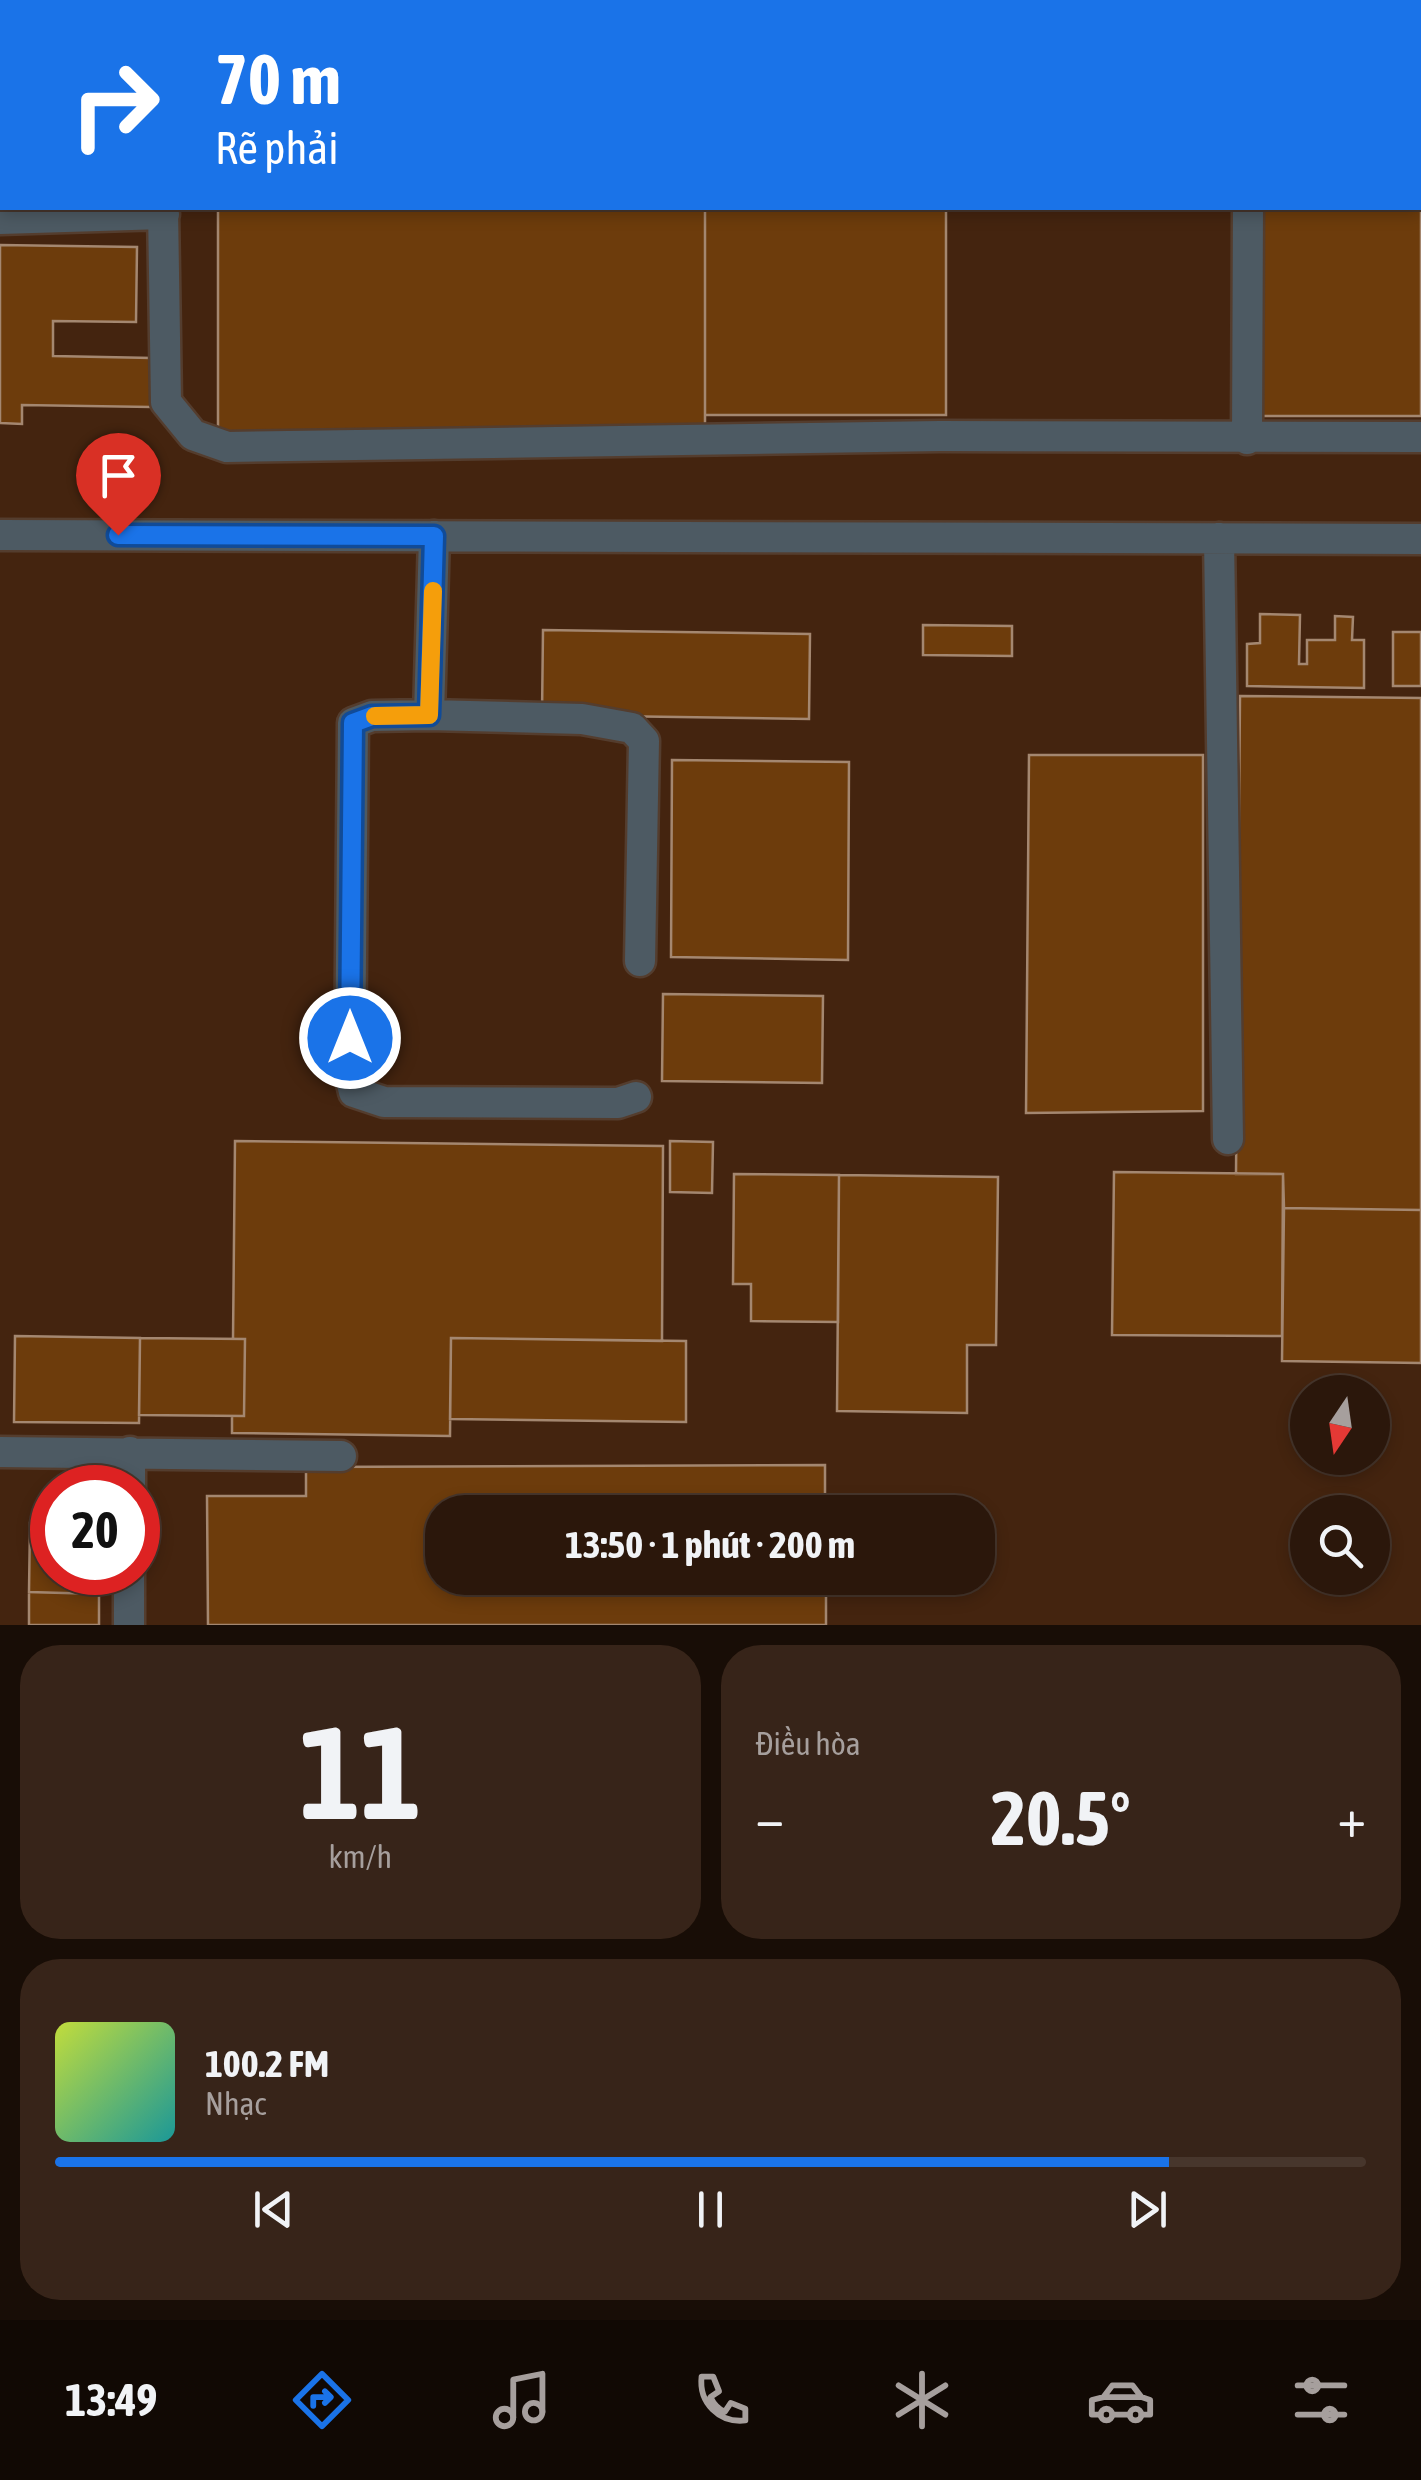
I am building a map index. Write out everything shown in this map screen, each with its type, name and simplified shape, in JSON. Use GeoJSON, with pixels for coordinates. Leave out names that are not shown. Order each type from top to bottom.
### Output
{"type":"FeatureCollection","features":[{"type":"Feature","properties":{"kind":"street"},"geometry":{"type":"LineString","coordinates":[[1248,210],[1248,439]]}},
{"type":"Feature","properties":{"kind":"street"},"geometry":{"type":"LineString","coordinates":[[0,220],[164,211],[166,402],[193,435],[227,447],[940,436],[1421,437]]}},
{"type":"Feature","properties":{"kind":"street"},"geometry":{"type":"LineString","coordinates":[[0,535],[1421,539]]}},
{"type":"Feature","properties":{"kind":"street"},"geometry":{"type":"LineString","coordinates":[[429,715],[434,536]]}},
{"type":"Feature","properties":{"kind":"street"},"geometry":{"type":"LineString","coordinates":[[1219,538],[1228,1140]]}},
{"type":"Feature","properties":{"kind":"street"},"geometry":{"type":"LineString","coordinates":[[636,1098],[618,1103],[384,1102],[354,1092],[350,1075],[353,723],[372,716],[429,715],[582,720],[632,728],[644,740],[640,960]]}},
{"type":"Feature","properties":{"kind":"street"},"geometry":{"type":"LineString","coordinates":[[0,1452],[341,1456]]}},
{"type":"Feature","properties":{"kind":"street"},"geometry":{"type":"LineString","coordinates":[[130,1452],[130,1465]]}},
{"type":"Feature","properties":{"kind":"street"},"geometry":{"type":"LineString","coordinates":[[129,1625],[130,1595]]}},
{"type":"Feature","properties":{"kind":"shaded area"},"geometry":{"type":"Polygon","coordinates":[[[0,210],[1421,210],[1421,1625],[0,1625],[0,210]]]}},
{"type":"Feature","properties":{"kind":"building"},"geometry":{"type":"Polygon","coordinates":[[[218,210],[705,210],[705,437],[218,437],[218,210]]]}},
{"type":"Feature","properties":{"kind":"building"},"geometry":{"type":"Polygon","coordinates":[[[705,210],[946,210],[946,415],[705,415],[705,210]]]}},
{"type":"Feature","properties":{"kind":"building"},"geometry":{"type":"Polygon","coordinates":[[[1259,210],[1421,210],[1421,416],[1260,416],[1259,210]]]}},
{"type":"Feature","properties":{"kind":"building"},"geometry":{"type":"Polygon","coordinates":[[[0,245],[137,247],[136,322],[53,321],[53,356],[152,358],[151,407],[22,405],[22,424],[0,423],[0,245]]]}},
{"type":"Feature","properties":{"kind":"building"},"geometry":{"type":"Polygon","coordinates":[[[1260,614],[1300,615],[1299,664],[1307,664],[1307,640],[1335,640],[1335,616],[1353,617],[1352,640],[1364,640],[1364,688],[1247,686],[1247,644],[1260,643],[1260,614]]]}},
{"type":"Feature","properties":{"kind":"building"},"geometry":{"type":"Polygon","coordinates":[[[923,625],[1012,626],[1012,656],[923,655],[923,625]]]}},
{"type":"Feature","properties":{"kind":"building"},"geometry":{"type":"Polygon","coordinates":[[[543,630],[810,634],[809,719],[542,715],[543,630]]]}},
{"type":"Feature","properties":{"kind":"building"},"geometry":{"type":"Polygon","coordinates":[[[1393,632],[1421,632],[1421,686],[1393,686],[1393,632]]]}},
{"type":"Feature","properties":{"kind":"building"},"geometry":{"type":"Polygon","coordinates":[[[1240,696],[1421,698],[1421,1210],[1284,1208],[1283,1174],[1236,1174],[1240,696]]]}},
{"type":"Feature","properties":{"kind":"building"},"geometry":{"type":"Polygon","coordinates":[[[1029,755],[1203,755],[1203,1111],[1026,1113],[1029,755]]]}},
{"type":"Feature","properties":{"kind":"building"},"geometry":{"type":"Polygon","coordinates":[[[672,760],[849,762],[848,960],[671,957],[672,760]]]}},
{"type":"Feature","properties":{"kind":"building"},"geometry":{"type":"Polygon","coordinates":[[[663,994],[823,996],[822,1083],[662,1081],[663,994]]]}},
{"type":"Feature","properties":{"kind":"building"},"geometry":{"type":"Polygon","coordinates":[[[235,1141],[663,1146],[662,1341],[451,1338],[450,1436],[232,1433],[232,1416],[244,1416],[245,1339],[233,1339],[235,1141]]]}},
{"type":"Feature","properties":{"kind":"building"},"geometry":{"type":"Polygon","coordinates":[[[670,1141],[713,1142],[712,1193],[670,1192],[670,1141]]]}},
{"type":"Feature","properties":{"kind":"building"},"geometry":{"type":"Polygon","coordinates":[[[1114,1172],[1283,1174],[1282,1336],[1112,1335],[1114,1172]]]}},
{"type":"Feature","properties":{"kind":"building"},"geometry":{"type":"Polygon","coordinates":[[[734,1174],[839,1175],[838,1322],[751,1321],[751,1284],[733,1284],[734,1174]]]}},
{"type":"Feature","properties":{"kind":"building"},"geometry":{"type":"Polygon","coordinates":[[[839,1175],[998,1177],[996,1345],[967,1345],[967,1413],[837,1411],[839,1175]]]}},
{"type":"Feature","properties":{"kind":"building"},"geometry":{"type":"Polygon","coordinates":[[[1284,1208],[1421,1210],[1421,1363],[1282,1361],[1284,1208]]]}},
{"type":"Feature","properties":{"kind":"building"},"geometry":{"type":"Polygon","coordinates":[[[15,1336],[140,1338],[139,1423],[14,1422],[15,1336]]]}},
{"type":"Feature","properties":{"kind":"building"},"geometry":{"type":"Polygon","coordinates":[[[140,1338],[245,1339],[244,1416],[139,1415],[140,1338]]]}},
{"type":"Feature","properties":{"kind":"building"},"geometry":{"type":"Polygon","coordinates":[[[451,1338],[686,1341],[686,1422],[450,1419],[451,1338]]]}},
{"type":"Feature","properties":{"kind":"building"},"geometry":{"type":"Polygon","coordinates":[[[825,1465],[825,1495],[425,1495],[425,1595],[826,1595],[826,1625],[208,1625],[207,1496],[306,1496],[306,1467],[825,1465]]]}},
{"type":"Feature","properties":{"kind":"building"},"geometry":{"type":"Polygon","coordinates":[[[29,1592],[99,1595],[99,1625],[29,1625],[29,1592]]]}},
{"type":"Feature","properties":{"kind":"slow traffic"},"geometry":{"type":"LineString","coordinates":[[375,716],[429,715],[433,591]]}},
{"type":"Feature","properties":{"kind":"route"},"geometry":{"type":"LineString","coordinates":[[118,535],[434,536],[429,715],[372,716],[353,723],[350,1038]]}}]}
